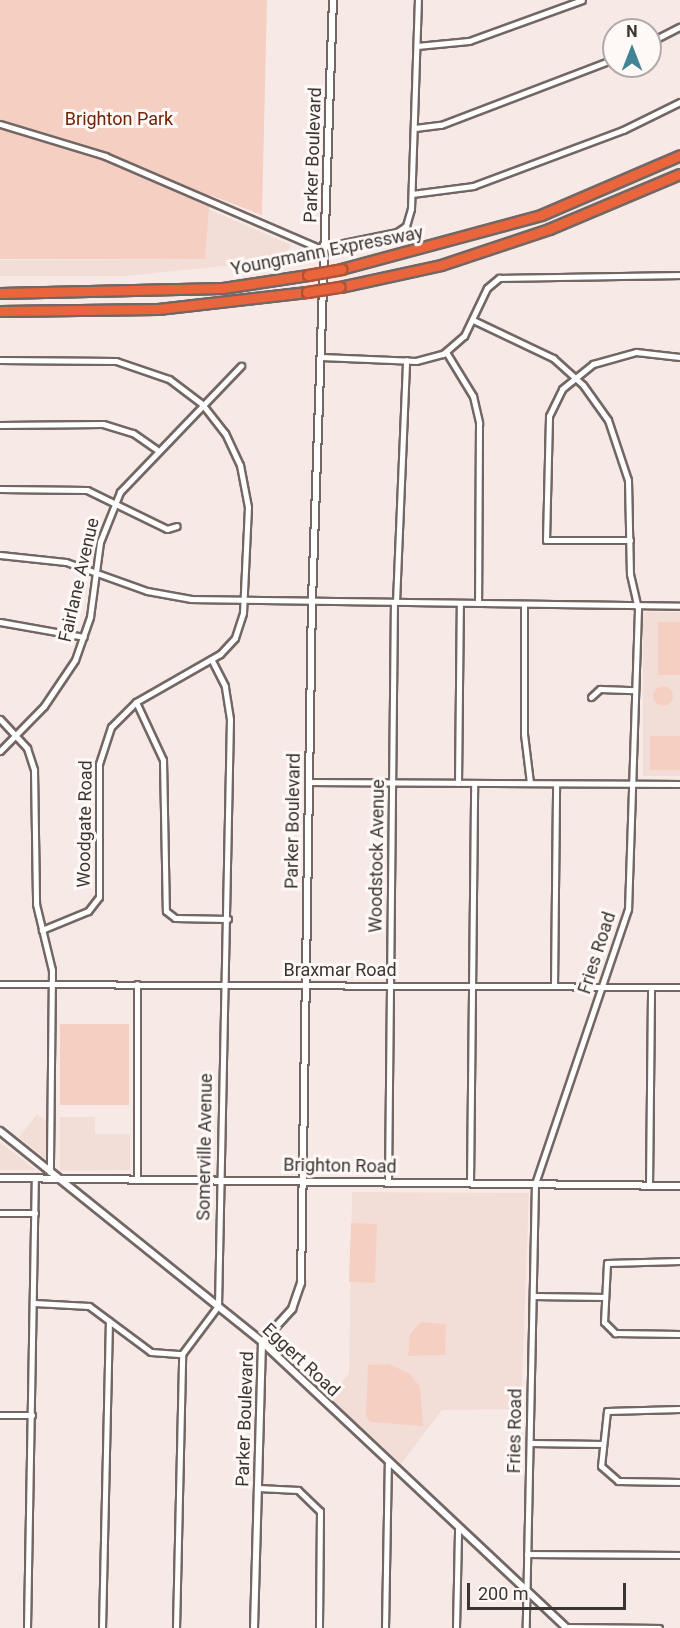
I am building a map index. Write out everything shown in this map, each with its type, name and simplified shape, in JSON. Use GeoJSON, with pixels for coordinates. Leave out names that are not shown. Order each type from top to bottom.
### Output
{"type":"FeatureCollection","features":[{"type":"Feature","properties":{"kind":"highway","name":"Youngmann Expressway"},"geometry":{"type":"LineString","coordinates":[[0,293],[212,288],[340,269],[541,215],[680,155]]}},
{"type":"Feature","properties":{"kind":"highway","name":"Youngmann Expressway"},"geometry":{"type":"LineString","coordinates":[[0,311],[158,309],[340,287],[441,265],[538,233],[680,174]]}},
{"type":"Feature","properties":{"kind":"street","name":"Parker Boulevard"},"geometry":{"type":"LineString","coordinates":[[254,1628],[262,1342],[300,1293],[312,601],[333,0]]}},
{"type":"Feature","properties":{"kind":"street"},"geometry":{"type":"LineString","coordinates":[[0,124],[105,156],[326,246],[403,230],[412,194],[418,0]]}},
{"type":"Feature","properties":{"kind":"street"},"geometry":{"type":"LineString","coordinates":[[417,46],[469,41],[582,0]]}},
{"type":"Feature","properties":{"kind":"street"},"geometry":{"type":"LineString","coordinates":[[662,36],[680,27]]}},
{"type":"Feature","properties":{"kind":"street"},"geometry":{"type":"LineString","coordinates":[[415,128],[441,125],[602,64]]}},
{"type":"Feature","properties":{"kind":"street"},"geometry":{"type":"LineString","coordinates":[[412,194],[473,186],[623,130],[680,102]]}},
{"type":"Feature","properties":{"kind":"street"},"geometry":{"type":"LineString","coordinates":[[321,357],[406,360],[446,352],[473,320],[487,288],[504,277],[680,275]]}},
{"type":"Feature","properties":{"kind":"street","name":"Fries Road"},"geometry":{"type":"LineString","coordinates":[[473,320],[540,350],[575,376],[602,409],[622,454],[638,605],[628,909],[535,1184],[526,1628]]}},
{"type":"Feature","properties":{"kind":"street"},"geometry":{"type":"LineString","coordinates":[[446,352],[472,396],[479,423],[478,603]]}},
{"type":"Feature","properties":{"kind":"street"},"geometry":{"type":"LineString","coordinates":[[630,540],[546,540],[548,426],[557,397],[575,376],[625,353],[680,357]]}},
{"type":"Feature","properties":{"kind":"street","name":"Woodgate Road"},"geometry":{"type":"LineString","coordinates":[[0,360],[131,364],[169,379],[202,404],[231,442],[244,482],[244,600],[236,638],[211,659],[136,702],[111,727],[100,754],[99,897],[88,910],[42,930]]}},
{"type":"Feature","properties":{"kind":"street","name":"Woodstock Avenue"},"geometry":{"type":"LineString","coordinates":[[388,1182],[395,602],[406,360]]}},
{"type":"Feature","properties":{"kind":"street","name":"Fairlane Avenue"},"geometry":{"type":"LineString","coordinates":[[0,751],[65,678],[84,637],[96,570],[116,500],[156,449],[241,366]]}},
{"type":"Feature","properties":{"kind":"street"},"geometry":{"type":"LineString","coordinates":[[0,425],[103,424],[133,433],[156,449]]}},
{"type":"Feature","properties":{"kind":"street"},"geometry":{"type":"LineString","coordinates":[[0,489],[87,490],[116,500],[167,529],[177,526]]}},
{"type":"Feature","properties":{"kind":"street"},"geometry":{"type":"LineString","coordinates":[[0,555],[96,570],[161,595],[244,600],[680,606]]}},
{"type":"Feature","properties":{"kind":"street"},"geometry":{"type":"LineString","coordinates":[[458,783],[460,603]]}},
{"type":"Feature","properties":{"kind":"street"},"geometry":{"type":"LineString","coordinates":[[524,604],[524,734],[530,783]]}},
{"type":"Feature","properties":{"kind":"street"},"geometry":{"type":"LineString","coordinates":[[0,622],[84,637]]}},
{"type":"Feature","properties":{"kind":"street","name":"Somerville Avenue"},"geometry":{"type":"LineString","coordinates":[[211,659],[225,686],[229,711],[228,919],[221,985],[221,1180],[218,1306]]}},
{"type":"Feature","properties":{"kind":"street"},"geometry":{"type":"LineString","coordinates":[[591,697],[600,689],[635,690]]}},
{"type":"Feature","properties":{"kind":"street"},"geometry":{"type":"LineString","coordinates":[[136,702],[163,760],[166,910],[175,918],[228,919]]}},
{"type":"Feature","properties":{"kind":"street"},"geometry":{"type":"LineString","coordinates":[[0,719],[16,735],[34,770],[36,904],[52,983],[50,1172]]}},
{"type":"Feature","properties":{"kind":"street"},"geometry":{"type":"LineString","coordinates":[[308,782],[680,784]]}},
{"type":"Feature","properties":{"kind":"street"},"geometry":{"type":"LineString","coordinates":[[470,1183],[474,783]]}},
{"type":"Feature","properties":{"kind":"street"},"geometry":{"type":"LineString","coordinates":[[554,986],[556,784]]}},
{"type":"Feature","properties":{"kind":"street","name":"Braxmar Road"},"geometry":{"type":"LineString","coordinates":[[0,984],[680,987]]}},
{"type":"Feature","properties":{"kind":"street"},"geometry":{"type":"LineString","coordinates":[[137,984],[137,1179]]}},
{"type":"Feature","properties":{"kind":"street"},"geometry":{"type":"LineString","coordinates":[[649,1185],[651,987]]}},
{"type":"Feature","properties":{"kind":"street","name":"Eggert Road"},"geometry":{"type":"LineString","coordinates":[[0,1131],[262,1342],[458,1529],[567,1628]]}},
{"type":"Feature","properties":{"kind":"street","name":"Brighton Road"},"geometry":{"type":"LineString","coordinates":[[0,1178],[680,1186]]}},
{"type":"Feature","properties":{"kind":"street"},"geometry":{"type":"LineString","coordinates":[[27,1628],[35,1178]]}},
{"type":"Feature","properties":{"kind":"street"},"geometry":{"type":"LineString","coordinates":[[0,1213],[35,1213]]}},
{"type":"Feature","properties":{"kind":"street"},"geometry":{"type":"LineString","coordinates":[[680,1261],[610,1260],[605,1267],[604,1322],[611,1332],[680,1334]]}},
{"type":"Feature","properties":{"kind":"street"},"geometry":{"type":"LineString","coordinates":[[533,1296],[605,1297]]}},
{"type":"Feature","properties":{"kind":"street"},"geometry":{"type":"LineString","coordinates":[[34,1303],[82,1305],[109,1321],[151,1352],[182,1354]]}},
{"type":"Feature","properties":{"kind":"street"},"geometry":{"type":"LineString","coordinates":[[176,1628],[182,1354],[218,1306]]}},
{"type":"Feature","properties":{"kind":"street"},"geometry":{"type":"LineString","coordinates":[[102,1628],[109,1321]]}},
{"type":"Feature","properties":{"kind":"street"},"geometry":{"type":"LineString","coordinates":[[680,1409],[610,1408],[603,1418],[601,1466],[613,1480],[680,1482]]}},
{"type":"Feature","properties":{"kind":"street"},"geometry":{"type":"LineString","coordinates":[[0,1415],[32,1415]]}},
{"type":"Feature","properties":{"kind":"street"},"geometry":{"type":"LineString","coordinates":[[530,1443],[602,1444]]}},
{"type":"Feature","properties":{"kind":"street"},"geometry":{"type":"LineString","coordinates":[[385,1628],[388,1462]]}},
{"type":"Feature","properties":{"kind":"street"},"geometry":{"type":"LineString","coordinates":[[258,1488],[298,1490],[320,1511],[319,1628]]}},
{"type":"Feature","properties":{"kind":"street"},"geometry":{"type":"LineString","coordinates":[[456,1628],[458,1529]]}},
{"type":"Feature","properties":{"kind":"street"},"geometry":{"type":"LineString","coordinates":[[527,1554],[680,1555]]}},
{"type":"Feature","properties":{"kind":"street"},"geometry":{"type":"LineString","coordinates":[[567,1628],[659,1628]]}},
{"type":"Feature","properties":{"kind":"shaded area"},"geometry":{"type":"Polygon","coordinates":[[[206,208],[291,245],[283,260],[126,276],[0,276],[0,260],[205,259],[206,208]]]}},
{"type":"Feature","properties":{"kind":"shaded area"},"geometry":{"type":"Polygon","coordinates":[[[643,612],[680,612],[680,776],[643,776],[643,612]]]}},
{"type":"Feature","properties":{"kind":"shaded area"},"geometry":{"type":"Polygon","coordinates":[[[37,1114],[46,1121],[46,1159],[19,1137],[37,1114]]]}},
{"type":"Feature","properties":{"kind":"shaded area"},"geometry":{"type":"Polygon","coordinates":[[[60,1117],[95,1117],[95,1134],[130,1134],[130,1170],[60,1171],[60,1117]]]}},
{"type":"Feature","properties":{"kind":"shaded area"},"geometry":{"type":"Polygon","coordinates":[[[0,1142],[36,1170],[0,1170],[0,1142]]]}},
{"type":"Feature","properties":{"kind":"shaded area"},"geometry":{"type":"Polygon","coordinates":[[[352,1192],[529,1193],[521,1409],[442,1410],[401,1464],[328,1396],[349,1374],[352,1192]]]}},
{"type":"Feature","properties":{"kind":"green space","name":"Brighton Park"},"geometry":{"type":"Polygon","coordinates":[[[0,0],[267,0],[262,215],[210,195],[205,259],[0,259],[0,0]]]}},
{"type":"Feature","properties":{"kind":"green space"},"geometry":{"type":"Polygon","coordinates":[[[658,622],[680,622],[680,675],[658,675],[658,622]]]}},
{"type":"Feature","properties":{"kind":"green space"},"geometry":{"type":"Polygon","coordinates":[[[659,686],[667,686],[673,692],[673,700],[667,706],[659,706],[653,700],[653,692],[659,686]]]}},
{"type":"Feature","properties":{"kind":"green space"},"geometry":{"type":"Polygon","coordinates":[[[650,736],[680,736],[680,770],[650,770],[650,736]]]}},
{"type":"Feature","properties":{"kind":"green space"},"geometry":{"type":"Polygon","coordinates":[[[60,1024],[129,1024],[129,1105],[60,1105],[60,1024]]]}},
{"type":"Feature","properties":{"kind":"green space"},"geometry":{"type":"Polygon","coordinates":[[[351,1223],[377,1224],[375,1283],[349,1282],[351,1223]]]}},
{"type":"Feature","properties":{"kind":"green space"},"geometry":{"type":"Polygon","coordinates":[[[421,1322],[446,1324],[445,1355],[408,1356],[410,1334],[421,1322]]]}},
{"type":"Feature","properties":{"kind":"green space"},"geometry":{"type":"Polygon","coordinates":[[[389,1364],[410,1374],[420,1387],[423,1426],[370,1422],[366,1416],[368,1365],[389,1364]]]}}]}
